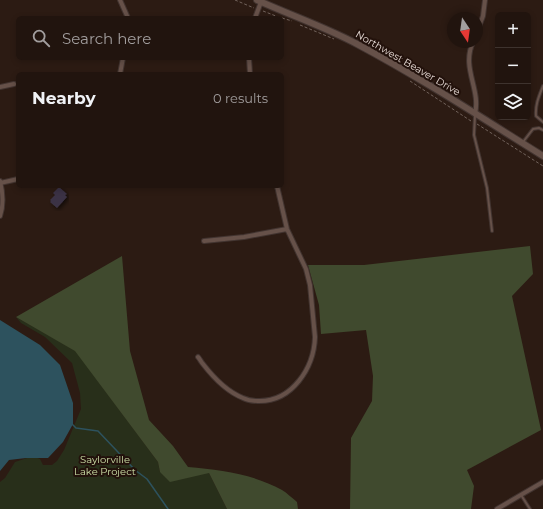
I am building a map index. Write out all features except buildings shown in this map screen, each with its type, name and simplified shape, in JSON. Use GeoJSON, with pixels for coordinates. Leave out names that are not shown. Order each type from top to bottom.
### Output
{"type":"FeatureCollection","features":[{"type":"Feature","properties":{"kind":"main road","name":"Northwest Beaver Drive"},"geometry":{"type":"LineString","coordinates":[[259,1],[325,28],[358,44],[422,80],[543,156]]}},
{"type":"Feature","properties":{"kind":"street"},"geometry":{"type":"LineString","coordinates":[[120,0],[127,16]]}},
{"type":"Feature","properties":{"kind":"street"},"geometry":{"type":"LineString","coordinates":[[483,16],[485,0]]}},
{"type":"Feature","properties":{"kind":"street"},"geometry":{"type":"LineString","coordinates":[[255,16],[259,1]]}},
{"type":"Feature","properties":{"kind":"street"},"geometry":{"type":"LineString","coordinates":[[470,48],[468,64],[477,106],[475,114]]}},
{"type":"Feature","properties":{"kind":"street"},"geometry":{"type":"LineString","coordinates":[[120,72],[123,60]]}},
{"type":"Feature","properties":{"kind":"street"},"geometry":{"type":"LineString","coordinates":[[249,60],[250,72]]}},
{"type":"Feature","properties":{"kind":"street"},"geometry":{"type":"LineString","coordinates":[[0,87],[14,84]]}},
{"type":"Feature","properties":{"kind":"street"},"geometry":{"type":"LineString","coordinates":[[0,216],[3,196],[0,182],[16,179]]}},
{"type":"Feature","properties":{"kind":"street"},"geometry":{"type":"LineString","coordinates":[[198,357],[227,389],[243,399],[251,401],[264,401],[281,396],[288,392],[304,373],[311,361],[315,346],[315,337],[310,285],[306,269],[295,249],[287,229],[277,188]]}},
{"type":"Feature","properties":{"kind":"street"},"geometry":{"type":"LineString","coordinates":[[204,241],[244,237],[287,229]]}},
{"type":"Feature","properties":{"kind":"street"},"geometry":{"type":"LineString","coordinates":[[497,509],[543,482]]}},
{"type":"Feature","properties":{"kind":"lane"},"geometry":{"type":"LineString","coordinates":[[543,86],[537,100],[535,113],[536,116],[543,122]]}},
{"type":"Feature","properties":{"kind":"lane"},"geometry":{"type":"LineString","coordinates":[[475,114],[474,134],[487,188],[492,231]]}},
{"type":"Feature","properties":{"kind":"lane"},"geometry":{"type":"LineString","coordinates":[[522,143],[533,129],[539,128],[543,130]]}},
{"type":"Feature","properties":{"kind":"lane"},"geometry":{"type":"LineString","coordinates":[[521,495],[530,509]]}},
{"type":"Feature","properties":{"kind":"path"},"geometry":{"type":"LineString","coordinates":[[284,19],[294,22]]}},
{"type":"Feature","properties":{"kind":"path"},"geometry":{"type":"LineString","coordinates":[[300,24],[336,40]]}},
{"type":"Feature","properties":{"kind":"path"},"geometry":{"type":"LineString","coordinates":[[406,78],[424,91],[543,166]]}},
{"type":"Feature","properties":{"kind":"green space"},"geometry":{"type":"Polygon","coordinates":[[[530,246],[533,274],[512,296],[541,430],[467,470],[474,486],[471,509],[350,509],[351,438],[372,401],[373,376],[366,330],[321,334],[319,305],[308,265],[364,265],[530,246]]]}},
{"type":"Feature","properties":{"kind":"green space"},"geometry":{"type":"Polygon","coordinates":[[[122,256],[130,351],[149,420],[173,446],[188,467],[225,471],[260,480],[286,493],[297,502],[298,509],[227,509],[209,473],[170,482],[160,472],[158,462],[75,351],[16,317],[122,256]]]}},
{"type":"Feature","properties":{"kind":"green space","name":"Saylorville Lake Project"},"geometry":{"type":"Polygon","coordinates":[[[16,317],[75,350],[158,462],[160,472],[209,473],[227,509],[0,509],[0,482],[5,478],[15,462],[33,456],[40,459],[43,465],[52,465],[57,461],[64,450],[81,409],[80,393],[72,363],[45,337],[21,323],[16,317]]]}},
{"type":"Feature","properties":{"kind":"water"},"geometry":{"type":"Polygon","coordinates":[[[0,320],[40,345],[60,365],[73,403],[73,424],[63,442],[48,458],[9,460],[0,471],[0,320]]]}},
{"type":"Feature","properties":{"kind":"waterway"},"geometry":{"type":"LineString","coordinates":[[72,424],[76,428],[98,431],[135,470],[147,479],[168,509]]}}]}
